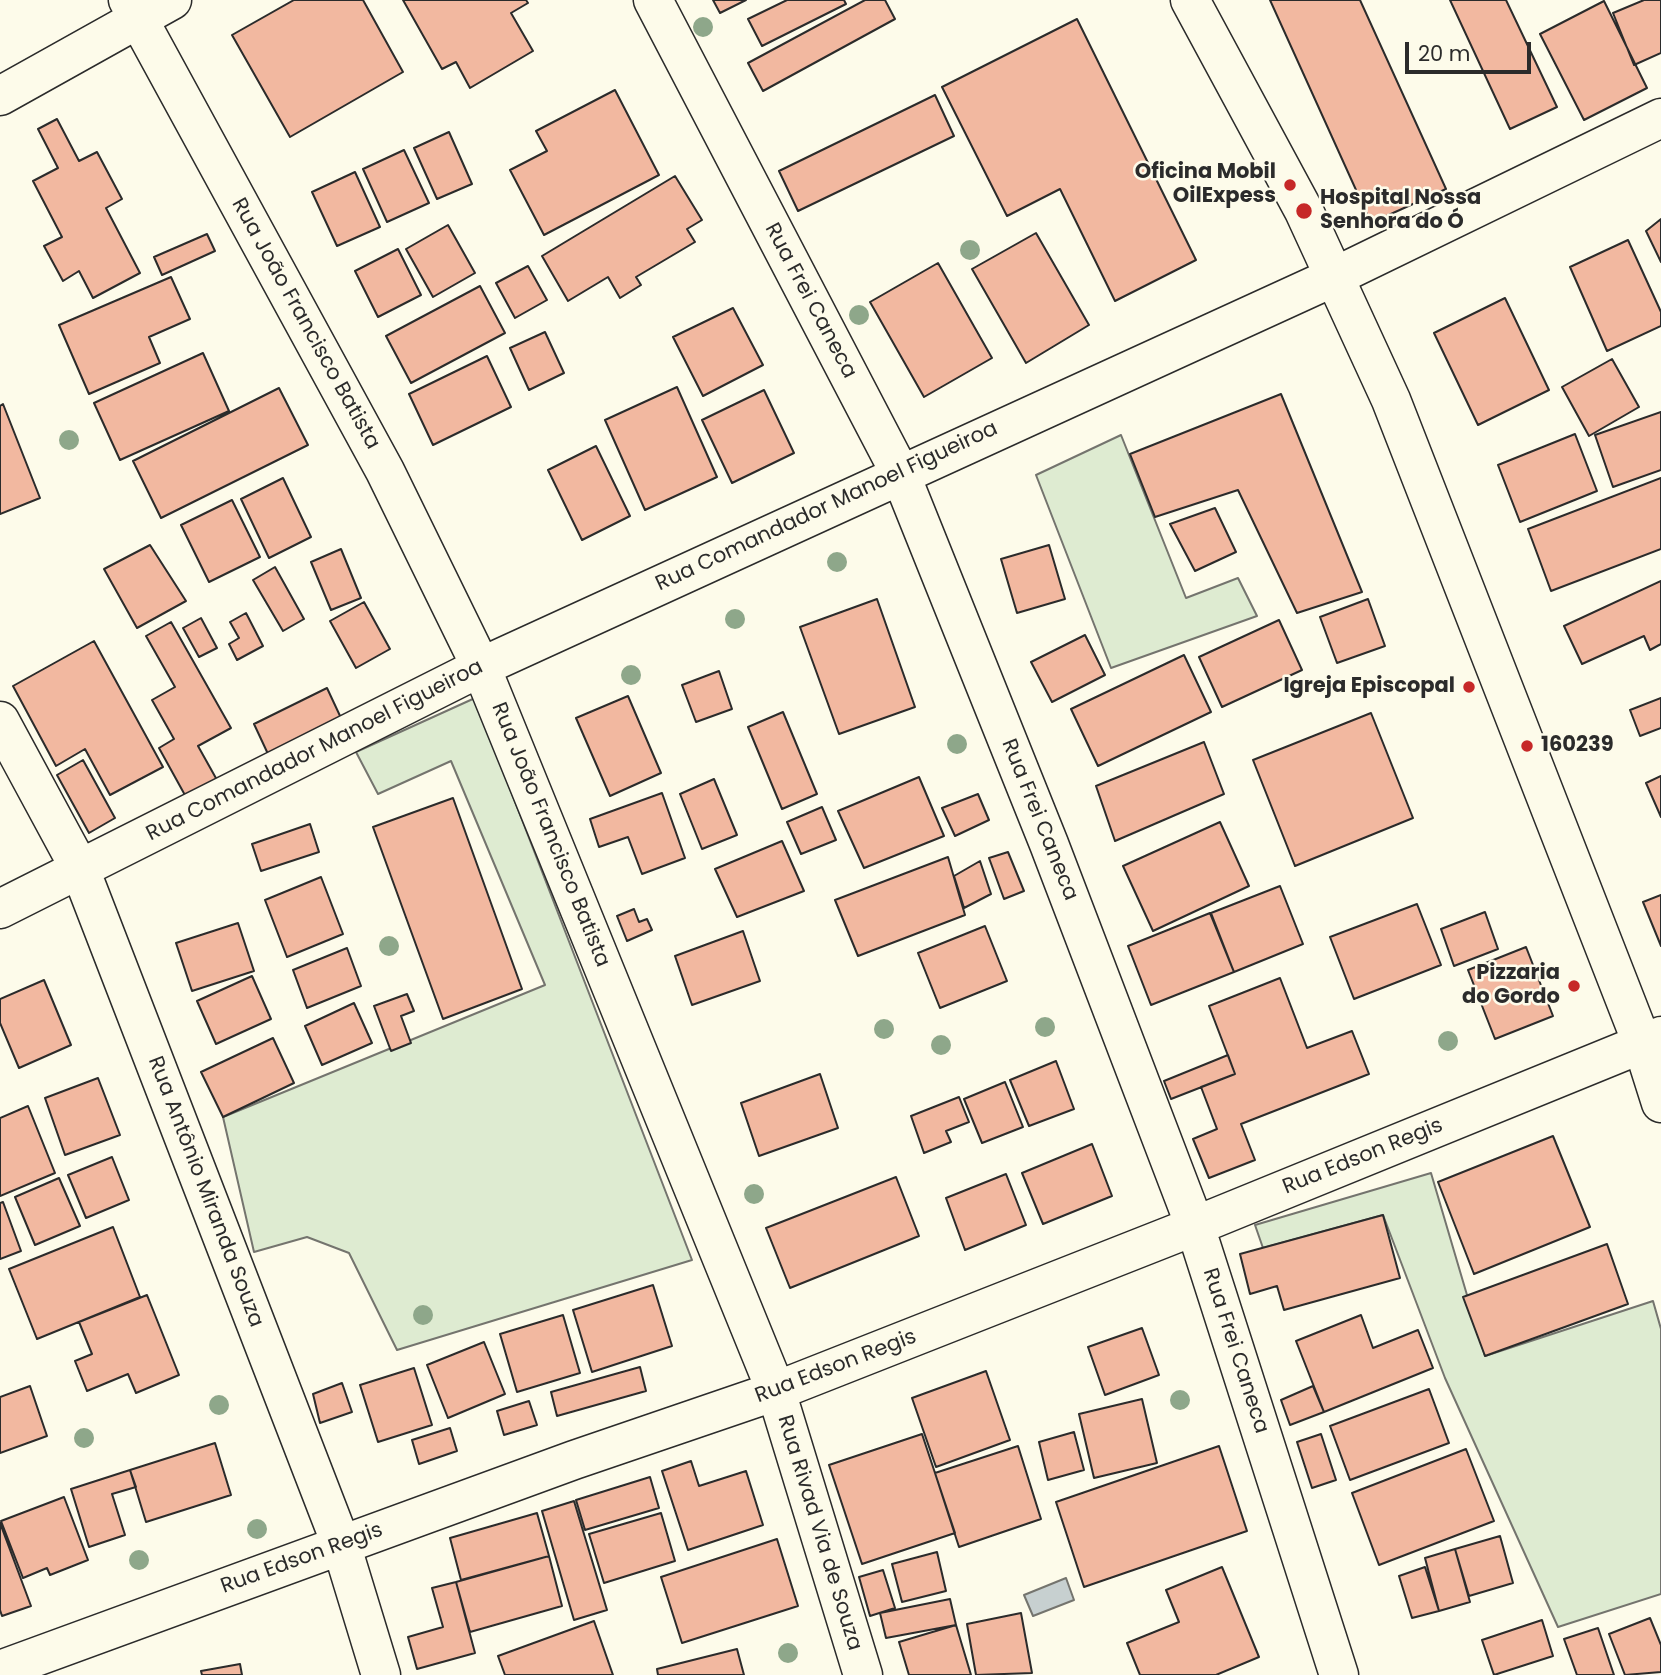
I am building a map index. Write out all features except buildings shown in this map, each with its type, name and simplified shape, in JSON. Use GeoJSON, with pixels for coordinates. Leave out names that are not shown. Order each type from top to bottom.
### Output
{"type":"FeatureCollection","features":[{"type":"Feature","properties":{"kind":"street"},"geometry":{"type":"LineString","coordinates":[[0,96],[133,9],[172,0]]}},
{"type":"Feature","properties":{"kind":"street","name":"Rua Frei Caneca"},"geometry":{"type":"LineString","coordinates":[[653,0],[900,473],[1049,844],[1195,1226],[1339,1675]]}},
{"type":"Feature","properties":{"kind":"street"},"geometry":{"type":"LineString","coordinates":[[1190,0],[1336,276],[1391,400],[1651,1040],[1661,1103]]}},
{"type":"Feature","properties":{"kind":"street","name":"Rua João Francisco Batista"},"geometry":{"type":"LineString","coordinates":[[133,9],[385,471],[481,667],[776,1391]]}},
{"type":"Feature","properties":{"kind":"street","name":"Rua Comandador Manoel Figueiroa"},"geometry":{"type":"LineString","coordinates":[[0,909],[481,667],[900,473],[1336,276],[1661,118]]}},
{"type":"Feature","properties":{"kind":"street","name":"Rua Antônio Miranda Souza"},"geometry":{"type":"LineString","coordinates":[[0,721],[80,869],[341,1544],[381,1675]]}},
{"type":"Feature","properties":{"kind":"street","name":"Rua Edson Regis"},"geometry":{"type":"LineString","coordinates":[[0,1670],[341,1544],[776,1391],[1195,1226],[1651,1040]]}},
{"type":"Feature","properties":{"kind":"street","name":"Rua Rivad Via de Souza"},"geometry":{"type":"LineString","coordinates":[[776,1391],[863,1675]]}},
{"type":"Feature","properties":{"kind":"green space"},"geometry":{"type":"Polygon","coordinates":[[[1121,435],[1186,598],[1238,578],[1257,616],[1111,668],[1036,475],[1121,435]]]}},
{"type":"Feature","properties":{"kind":"green space"},"geometry":{"type":"Polygon","coordinates":[[[475,698],[692,1260],[397,1350],[349,1253],[307,1237],[254,1252],[223,1117],[545,985],[451,761],[378,794],[356,752],[475,698]]]}},
{"type":"Feature","properties":{"kind":"green space"},"geometry":{"type":"Polygon","coordinates":[[[1431,1173],[1485,1356],[1653,1301],[1661,1329],[1661,1594],[1558,1627],[1445,1378],[1383,1215],[1263,1248],[1255,1225],[1431,1173]]]}},
{"type":"Feature","properties":{"kind":"shaded area"},"geometry":{"type":"Polygon","coordinates":[[[1066,1578],[1074,1600],[1033,1616],[1024,1595],[1066,1578]]]}},
{"type":"Feature","properties":{"kind":"place","name":"Oficina Mobil OilExpess"},"geometry":{"type":"Point","coordinates":[1290,185]}},
{"type":"Feature","properties":{"kind":"place","name":"Hospital Nossa Senhora do Ó"},"geometry":{"type":"Point","coordinates":[1304,211]}},
{"type":"Feature","properties":{"kind":"place","name":"Igreja Episcopal"},"geometry":{"type":"Point","coordinates":[1469,687]}},
{"type":"Feature","properties":{"kind":"place","name":"160239"},"geometry":{"type":"Point","coordinates":[1527,746]}},
{"type":"Feature","properties":{"kind":"place","name":"Pizzaria do Gordo"},"geometry":{"type":"Point","coordinates":[1574,986]}}]}
